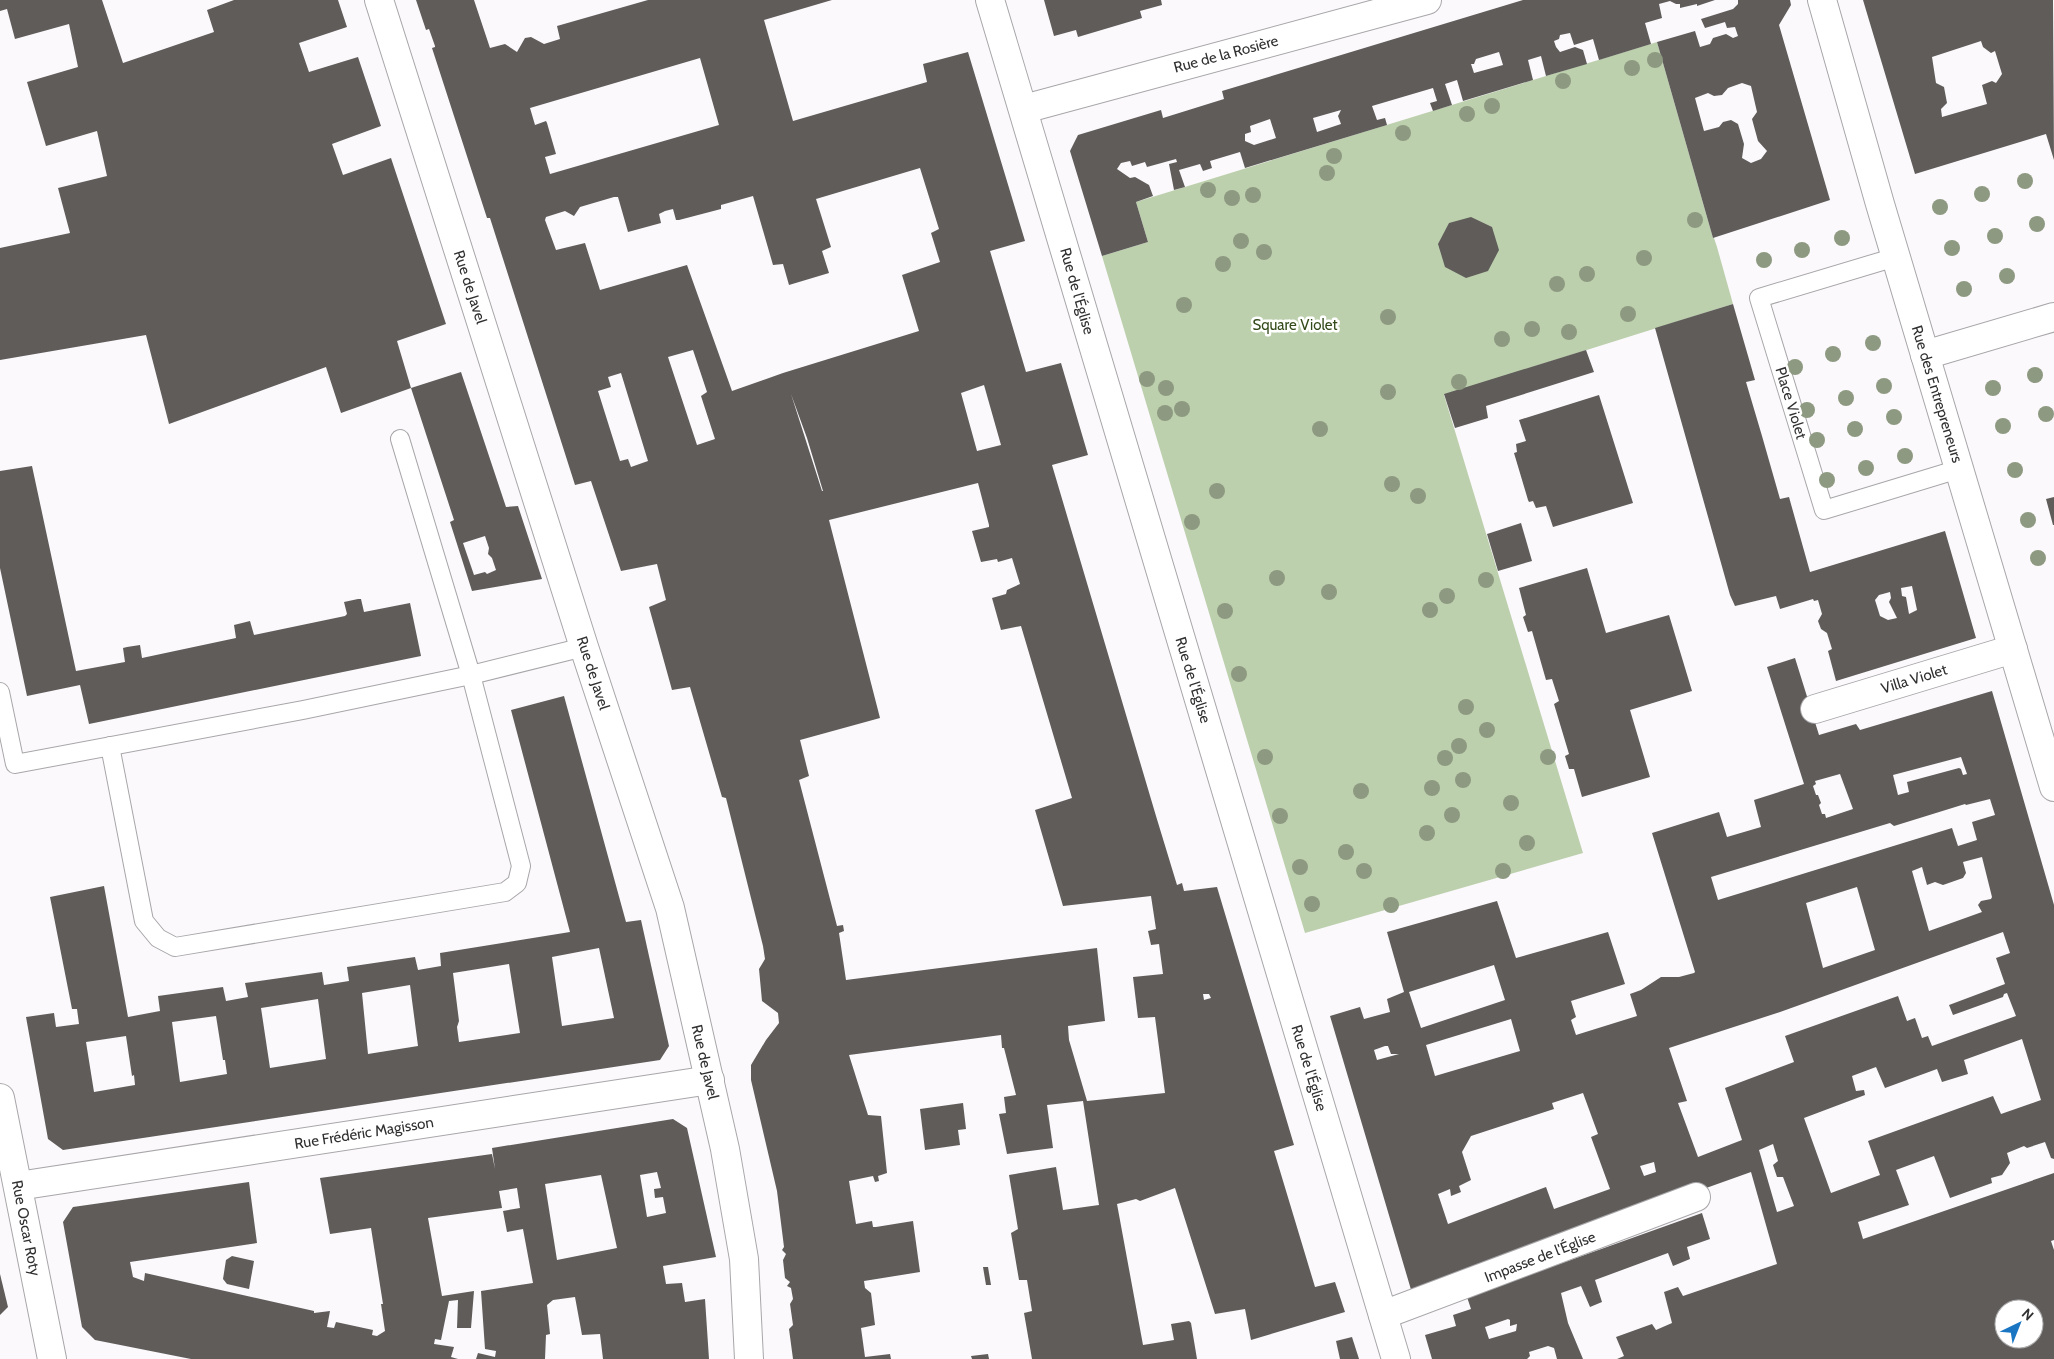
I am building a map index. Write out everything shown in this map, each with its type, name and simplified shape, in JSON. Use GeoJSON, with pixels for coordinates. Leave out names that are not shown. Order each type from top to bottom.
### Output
{"type":"FeatureCollection","features":[{"type":"Feature","properties":{"kind":"street","name":"Rue de Javel"},"geometry":{"type":"LineString","coordinates":[[379,0],[584,648],[670,908],[725,1149],[744,1259],[749,1359]]}},
{"type":"Feature","properties":{"kind":"street","name":"Rue de l'Église"},"geometry":{"type":"LineString","coordinates":[[990,0],[1396,1359]]}},
{"type":"Feature","properties":{"kind":"street","name":"Rue de la Rosière"},"geometry":{"type":"LineString","coordinates":[[1024,109],[1428,0]]}},
{"type":"Feature","properties":{"kind":"street","name":"Rue des Entrepreneurs"},"geometry":{"type":"LineString","coordinates":[[1822,0],[1896,257],[2054,788]]}},
{"type":"Feature","properties":{"kind":"street"},"geometry":{"type":"LineString","coordinates":[[1925,355],[2054,317]]}},
{"type":"Feature","properties":{"kind":"street","name":"Villa Violet"},"geometry":{"type":"LineString","coordinates":[[1815,708],[2013,649]]}},
{"type":"Feature","properties":{"kind":"street","name":"Rue Frédéric Magisson"},"geometry":{"type":"LineString","coordinates":[[18,1186],[710,1080]]}},
{"type":"Feature","properties":{"kind":"street","name":"Rue Oscar Roty"},"geometry":{"type":"LineString","coordinates":[[0,1098],[52,1359]]}},
{"type":"Feature","properties":{"kind":"street","name":"Impasse de l'Église"},"geometry":{"type":"LineString","coordinates":[[1383,1315],[1696,1197]]}},
{"type":"Feature","properties":{"kind":"lane","name":"Place Violet"},"geometry":{"type":"LineString","coordinates":[[1896,257],[1759,298],[1824,510],[1959,469]]}},
{"type":"Feature","properties":{"kind":"lane"},"geometry":{"type":"LineString","coordinates":[[110,746],[144,921],[158,938],[175,947],[505,892],[517,883],[522,866],[471,675],[400,439]]}},
{"type":"Feature","properties":{"kind":"lane"},"geometry":{"type":"LineString","coordinates":[[0,692],[7,765],[303,710],[471,675],[584,648]]}},
{"type":"Feature","properties":{"kind":"green space","name":"Square Violet"},"geometry":{"type":"Polygon","coordinates":[[[1657,42],[1733,304],[1444,395],[1583,853],[1305,933],[1102,256],[1148,242],[1136,202],[1657,42]]]}},
{"type":"Feature","properties":{"kind":"building"},"geometry":{"type":"Polygon","coordinates":[[[0,0],[102,0],[123,63],[214,32],[207,10],[234,0],[338,0],[347,27],[299,43],[309,72],[358,57],[381,126],[332,144],[343,175],[391,158],[446,324],[397,341],[411,388],[341,413],[326,367],[169,424],[146,335],[0,360],[0,248],[70,233],[58,188],[107,176],[97,131],[46,146],[27,82],[78,67],[69,24],[15,39],[7,9],[0,11],[0,0]]]}},
{"type":"Feature","properties":{"kind":"building"},"geometry":{"type":"Polygon","coordinates":[[[416,0],[474,0],[490,48],[505,44],[517,52],[525,38],[531,37],[544,44],[560,39],[557,26],[648,0],[832,0],[764,20],[793,121],[927,82],[923,64],[968,52],[1025,241],[990,251],[1026,372],[1061,363],[1088,455],[1052,465],[1156,816],[1177,885],[1182,883],[1184,891],[1217,887],[1294,1145],[1274,1151],[1315,1287],[1335,1282],[1345,1312],[1251,1340],[1245,1309],[1215,1314],[1175,1188],[1140,1201],[1136,1199],[1117,1204],[1143,1345],[1174,1340],[1171,1324],[1189,1321],[1191,1323],[1197,1359],[1032,1359],[1024,1313],[1032,1311],[1027,1280],[1019,1280],[1011,1233],[1018,1229],[1009,1175],[1056,1167],[1063,1210],[1099,1205],[1083,1101],[1047,1105],[1053,1148],[1007,1154],[999,1114],[1006,1113],[1004,1097],[1016,1095],[1004,1048],[1002,1048],[1001,1035],[849,1055],[868,1115],[881,1116],[887,1173],[878,1176],[879,1181],[875,1182],[873,1176],[849,1181],[856,1224],[872,1221],[873,1227],[876,1227],[913,1221],[920,1272],[864,1281],[865,1288],[871,1293],[875,1325],[861,1328],[865,1357],[890,1354],[891,1359],[793,1359],[789,1329],[793,1325],[790,1304],[793,1299],[791,1288],[787,1286],[790,1282],[785,1278],[783,1260],[786,1254],[782,1250],[784,1247],[777,1191],[751,1080],[751,1065],[779,1023],[778,1013],[762,1001],[759,969],[765,959],[763,946],[726,798],[722,797],[690,687],[672,690],[649,607],[666,600],[657,564],[621,571],[591,481],[575,485],[490,218],[487,218],[432,48],[435,46],[429,29],[426,30],[416,0]],[[700,58],[530,108],[535,125],[546,121],[547,123],[556,154],[545,157],[550,174],[719,125],[700,58]],[[920,168],[816,199],[831,247],[822,251],[829,273],[789,285],[783,264],[773,265],[753,196],[721,205],[721,209],[679,220],[676,220],[673,209],[665,211],[659,214],[661,223],[628,232],[618,197],[580,207],[574,216],[565,211],[546,217],[545,220],[556,250],[585,243],[600,290],[687,265],[732,391],[783,373],[919,331],[902,275],[940,262],[931,233],[939,229],[920,168]],[[693,350],[668,357],[697,445],[715,439],[701,396],[707,392],[693,350]],[[621,373],[608,377],[611,387],[598,391],[620,461],[628,459],[631,467],[648,461],[621,373]],[[984,385],[961,393],[977,451],[1001,445],[984,385]],[[791,394],[822,491],[807,438],[791,394]],[[978,483],[829,520],[880,718],[800,740],[809,776],[799,780],[837,926],[843,925],[844,931],[839,933],[846,980],[1097,948],[1105,1021],[1068,1026],[1069,1040],[1087,1101],[1165,1093],[1155,1017],[1138,1018],[1133,977],[1163,974],[1159,944],[1151,945],[1148,931],[1156,929],[1151,896],[1063,906],[1035,810],[1072,798],[1021,626],[1001,630],[992,598],[1006,594],[1007,590],[1020,584],[1012,558],[998,562],[997,559],[981,562],[972,531],[989,527],[989,525],[978,483]],[[1203,994],[1204,1000],[1211,998],[1209,994],[1203,994]]]}},
{"type":"Feature","properties":{"kind":"building"},"geometry":{"type":"Polygon","coordinates":[[[1044,0],[1161,0],[1162,5],[1140,11],[1142,18],[1078,37],[1076,30],[1054,36],[1044,0]]]}},
{"type":"Feature","properties":{"kind":"building"},"geometry":{"type":"Polygon","coordinates":[[[1523,0],[1715,0],[1697,6],[1697,4],[1680,8],[1680,4],[1670,1],[1659,4],[1662,18],[1645,23],[1651,44],[1599,60],[1593,39],[1574,45],[1570,33],[1560,35],[1559,39],[1554,41],[1560,52],[1575,47],[1583,50],[1587,64],[1546,76],[1541,56],[1528,60],[1533,80],[1463,101],[1457,80],[1445,84],[1452,105],[1433,111],[1430,103],[1437,101],[1433,88],[1372,106],[1377,120],[1385,118],[1387,125],[1245,168],[1240,152],[1210,161],[1212,168],[1203,171],[1200,164],[1179,170],[1185,187],[1174,190],[1169,164],[1177,162],[1176,159],[1147,167],[1145,162],[1132,166],[1130,161],[1121,163],[1117,169],[1130,178],[1135,177],[1149,185],[1153,196],[1136,202],[1148,242],[1102,256],[1070,151],[1078,135],[1161,110],[1163,118],[1224,99],[1222,91],[1523,0]],[[1499,52],[1476,59],[1474,64],[1471,64],[1474,73],[1503,65],[1499,52]],[[1341,110],[1313,118],[1317,132],[1341,124],[1338,116],[1341,110]],[[1270,119],[1250,126],[1251,132],[1245,134],[1245,141],[1254,145],[1276,138],[1270,119]]]}},
{"type":"Feature","properties":{"kind":"building"},"geometry":{"type":"Polygon","coordinates":[[[1738,0],[1790,0],[1791,5],[1779,25],[1830,200],[1713,238],[1657,42],[1695,31],[1700,47],[1710,44],[1713,38],[1726,34],[1733,38],[1738,36],[1735,27],[1727,28],[1725,22],[1705,28],[1701,19],[1733,9],[1738,4],[1738,0]],[[1742,83],[1728,88],[1722,95],[1714,96],[1708,93],[1695,98],[1704,131],[1719,127],[1723,122],[1731,120],[1738,124],[1744,144],[1742,158],[1751,163],[1761,159],[1767,151],[1758,141],[1752,119],[1757,112],[1751,86],[1742,83]]]}},
{"type":"Feature","properties":{"kind":"building"},"geometry":{"type":"Polygon","coordinates":[[[1863,0],[2053,0],[2054,160],[2046,134],[1915,174],[1863,0]],[[1981,41],[1932,57],[1936,83],[1944,87],[1947,103],[1941,109],[1942,117],[1987,104],[1982,85],[1992,81],[1996,83],[2002,74],[1995,51],[1991,53],[1983,47],[1981,41]]]}},
{"type":"Feature","properties":{"kind":"building"},"geometry":{"type":"Polygon","coordinates":[[[1471,217],[1492,227],[1499,250],[1488,271],[1466,278],[1445,267],[1438,244],[1449,223],[1471,217]]]}},
{"type":"Feature","properties":{"kind":"building"},"geometry":{"type":"Polygon","coordinates":[[[1733,304],[1755,380],[1746,382],[1780,499],[1789,497],[1810,572],[1945,531],[1976,638],[1836,681],[1828,651],[1832,649],[1827,633],[1821,629],[1818,621],[1822,614],[1818,600],[1814,601],[1813,599],[1780,609],[1776,596],[1735,606],[1730,595],[1655,328],[1733,304]],[[1912,586],[1901,588],[1902,596],[1906,597],[1909,614],[1917,610],[1912,586]],[[1890,592],[1879,595],[1875,600],[1880,616],[1888,620],[1897,618],[1889,602],[1891,598],[1890,592]]]}},
{"type":"Feature","properties":{"kind":"building"},"geometry":{"type":"Polygon","coordinates":[[[1586,350],[1594,372],[1486,406],[1488,418],[1455,428],[1444,394],[1586,350]]]}},
{"type":"Feature","properties":{"kind":"building"},"geometry":{"type":"Polygon","coordinates":[[[461,372],[506,507],[518,506],[542,579],[472,591],[450,522],[454,520],[411,388],[461,372]],[[485,536],[463,543],[474,575],[485,572],[487,574],[496,570],[492,558],[488,554],[489,548],[485,536]]]}},
{"type":"Feature","properties":{"kind":"building"},"geometry":{"type":"Polygon","coordinates":[[[1599,395],[1633,503],[1553,527],[1546,506],[1536,508],[1533,501],[1529,502],[1528,500],[1514,453],[1517,452],[1516,444],[1526,441],[1519,420],[1599,395]]]}},
{"type":"Feature","properties":{"kind":"building"},"geometry":{"type":"Polygon","coordinates":[[[32,466],[76,671],[125,662],[123,648],[127,647],[140,645],[142,658],[236,638],[234,625],[250,621],[254,635],[345,616],[347,614],[344,602],[358,599],[361,599],[364,612],[410,603],[421,656],[89,724],[80,685],[27,696],[0,568],[0,471],[32,466]]]}},
{"type":"Feature","properties":{"kind":"building"},"geometry":{"type":"Polygon","coordinates":[[[2054,497],[2054,525],[2053,525],[2046,499],[2054,497]]]}},
{"type":"Feature","properties":{"kind":"building"},"geometry":{"type":"Polygon","coordinates":[[[1521,523],[1532,561],[1498,571],[1487,534],[1521,523]]]}},
{"type":"Feature","properties":{"kind":"building"},"geometry":{"type":"Polygon","coordinates":[[[1587,568],[1606,633],[1669,615],[1692,691],[1630,710],[1650,777],[1582,797],[1574,769],[1569,769],[1565,756],[1569,754],[1554,704],[1559,701],[1552,679],[1546,680],[1532,631],[1528,632],[1523,617],[1526,615],[1519,588],[1587,568]]]}},
{"type":"Feature","properties":{"kind":"building"},"geometry":{"type":"Polygon","coordinates":[[[1795,658],[1819,735],[1856,724],[1860,730],[1992,691],[2054,905],[2054,1159],[2051,1158],[2045,1142],[2027,1148],[2024,1146],[2007,1153],[2010,1163],[2002,1175],[1991,1178],[1992,1183],[1950,1198],[1934,1156],[1896,1170],[1909,1205],[1858,1222],[1863,1239],[2054,1173],[2054,1240],[2051,1241],[2054,1250],[2054,1359],[1617,1359],[1624,1356],[1616,1337],[1652,1324],[1656,1330],[1672,1323],[1664,1292],[1678,1287],[1683,1296],[1777,1264],[1751,1172],[1412,1293],[1330,1016],[1360,1007],[1364,1019],[1390,1012],[1387,999],[1404,992],[1387,932],[1497,901],[1516,958],[1608,932],[1625,984],[1571,1001],[1576,1017],[1571,1020],[1576,1035],[1637,1016],[1630,994],[1641,990],[1661,977],[1679,977],[1695,972],[1652,833],[1719,812],[1727,837],[1761,827],[1754,800],[1804,784],[1767,667],[1795,658]],[[1961,757],[1893,775],[1898,795],[1909,792],[1907,782],[1959,768],[1963,775],[1967,774],[1961,757]],[[1840,774],[1815,781],[1816,784],[1813,786],[1821,803],[1819,805],[1822,814],[1825,814],[1826,818],[1853,809],[1840,774]],[[1990,799],[1965,804],[1894,826],[1890,823],[1711,877],[1718,900],[1952,828],[1958,846],[1977,840],[1972,822],[1995,815],[1990,799]],[[1982,857],[1963,862],[1966,873],[1963,878],[1943,885],[1935,882],[1927,885],[1922,867],[1912,871],[1929,931],[1982,912],[1978,905],[1981,901],[1991,899],[1982,857]],[[1857,887],[1806,903],[1823,968],[1875,950],[1857,887]],[[2003,932],[1777,1013],[1669,1048],[1687,1101],[1678,1103],[1698,1157],[1742,1140],[1725,1088],[1794,1062],[1785,1036],[1898,996],[1907,1021],[1915,1018],[1922,1038],[1928,1036],[1932,1046],[2016,1016],[2007,993],[2003,997],[1953,1015],[1949,1005],[2005,984],[1996,958],[2010,953],[2003,932]],[[1494,965],[1409,992],[1421,1028],[1505,1000],[1494,965]],[[1511,1019],[1426,1045],[1435,1076],[1520,1051],[1511,1019]],[[2022,1039],[1964,1060],[1968,1074],[1942,1082],[1937,1069],[1885,1088],[1876,1067],[1852,1076],[1856,1091],[1864,1090],[1865,1095],[1804,1118],[1831,1193],[1880,1175],[1868,1141],[1993,1096],[2001,1114],[2041,1100],[2022,1039]],[[1385,1046],[1374,1050],[1377,1060],[1399,1054],[1391,1054],[1388,1046],[1385,1046]],[[1583,1093],[1552,1103],[1554,1109],[1471,1136],[1462,1152],[1471,1180],[1459,1186],[1461,1192],[1451,1196],[1450,1189],[1438,1194],[1448,1224],[1546,1187],[1554,1209],[1610,1189],[1591,1137],[1598,1134],[1583,1093]],[[1773,1144],[1759,1150],[1777,1212],[1794,1206],[1783,1177],[1777,1177],[1773,1165],[1778,1161],[1773,1144]],[[1654,1162],[1640,1166],[1644,1176],[1656,1172],[1654,1162]]]}},
{"type":"Feature","properties":{"kind":"building"},"geometry":{"type":"Polygon","coordinates":[[[564,696],[626,922],[641,920],[669,1046],[660,1060],[63,1150],[48,1139],[26,1017],[54,1013],[56,1027],[79,1024],[77,1009],[72,1009],[50,897],[104,886],[128,1017],[160,1011],[158,996],[223,987],[226,1001],[248,997],[245,983],[322,972],[324,985],[349,981],[347,967],[415,957],[418,970],[441,966],[440,953],[570,932],[511,710],[564,696]],[[599,948],[552,957],[562,1026],[614,1018],[599,948]],[[509,964],[453,973],[459,1021],[457,1027],[459,1042],[520,1033],[509,964]],[[410,985],[362,993],[368,1054],[418,1046],[410,985]],[[318,999],[261,1008],[270,1068],[326,1059],[318,999]],[[216,1016],[172,1022],[180,1082],[227,1074],[216,1016]],[[126,1036],[86,1042],[94,1092],[135,1085],[126,1036]]]}},
{"type":"Feature","properties":{"kind":"building"},"geometry":{"type":"Polygon","coordinates":[[[963,1103],[966,1129],[958,1130],[960,1145],[925,1150],[920,1109],[963,1103]]]}},
{"type":"Feature","properties":{"kind":"building"},"geometry":{"type":"Polygon","coordinates":[[[673,1119],[687,1128],[716,1257],[663,1266],[666,1284],[682,1283],[685,1302],[705,1299],[709,1359],[603,1359],[600,1334],[582,1335],[575,1297],[553,1300],[547,1305],[550,1334],[546,1335],[545,1359],[476,1359],[478,1353],[495,1357],[496,1351],[485,1349],[481,1291],[533,1283],[523,1229],[507,1232],[503,1211],[520,1208],[517,1188],[499,1191],[502,1208],[428,1218],[442,1296],[474,1291],[471,1328],[457,1328],[458,1300],[449,1301],[441,1340],[435,1339],[434,1344],[454,1347],[451,1357],[458,1359],[191,1359],[95,1340],[82,1327],[63,1222],[73,1207],[249,1182],[257,1243],[130,1262],[133,1277],[144,1281],[145,1273],[314,1311],[314,1313],[330,1311],[327,1327],[334,1328],[336,1322],[373,1330],[372,1335],[377,1336],[385,1331],[381,1304],[383,1304],[371,1228],[330,1234],[320,1178],[492,1154],[495,1169],[492,1148],[673,1119]],[[657,1172],[640,1175],[647,1217],[666,1213],[663,1197],[655,1198],[654,1189],[661,1188],[657,1172]],[[601,1175],[545,1184],[557,1260],[617,1248],[601,1175]]]}},
{"type":"Feature","properties":{"kind":"building"},"geometry":{"type":"Polygon","coordinates":[[[1702,1213],[1710,1239],[1687,1247],[1690,1259],[1673,1266],[1668,1253],[1595,1280],[1602,1302],[1590,1307],[1581,1286],[1561,1293],[1568,1323],[1583,1359],[1557,1359],[1554,1348],[1548,1346],[1529,1352],[1530,1356],[1527,1359],[1432,1359],[1425,1335],[1456,1326],[1453,1315],[1471,1309],[1467,1297],[1702,1213]],[[1508,1319],[1485,1327],[1489,1339],[1516,1331],[1517,1324],[1510,1326],[1510,1320],[1508,1319]]]}},
{"type":"Feature","properties":{"kind":"building"},"geometry":{"type":"Polygon","coordinates":[[[232,1256],[254,1261],[249,1289],[227,1284],[223,1279],[226,1260],[232,1256]]]}},
{"type":"Feature","properties":{"kind":"building"},"geometry":{"type":"Polygon","coordinates":[[[983,1267],[988,1267],[991,1285],[986,1285],[983,1267]]]}},
{"type":"Feature","properties":{"kind":"building"},"geometry":{"type":"Polygon","coordinates":[[[0,1274],[8,1307],[0,1315],[0,1274]]]}},
{"type":"Feature","properties":{"kind":"building"},"geometry":{"type":"Polygon","coordinates":[[[1352,1337],[1359,1359],[1340,1359],[1336,1341],[1352,1337]]]}},
{"type":"Feature","properties":{"kind":"building"},"geometry":{"type":"Polygon","coordinates":[[[988,1354],[989,1359],[972,1359],[971,1356],[988,1354]]]}}]}
